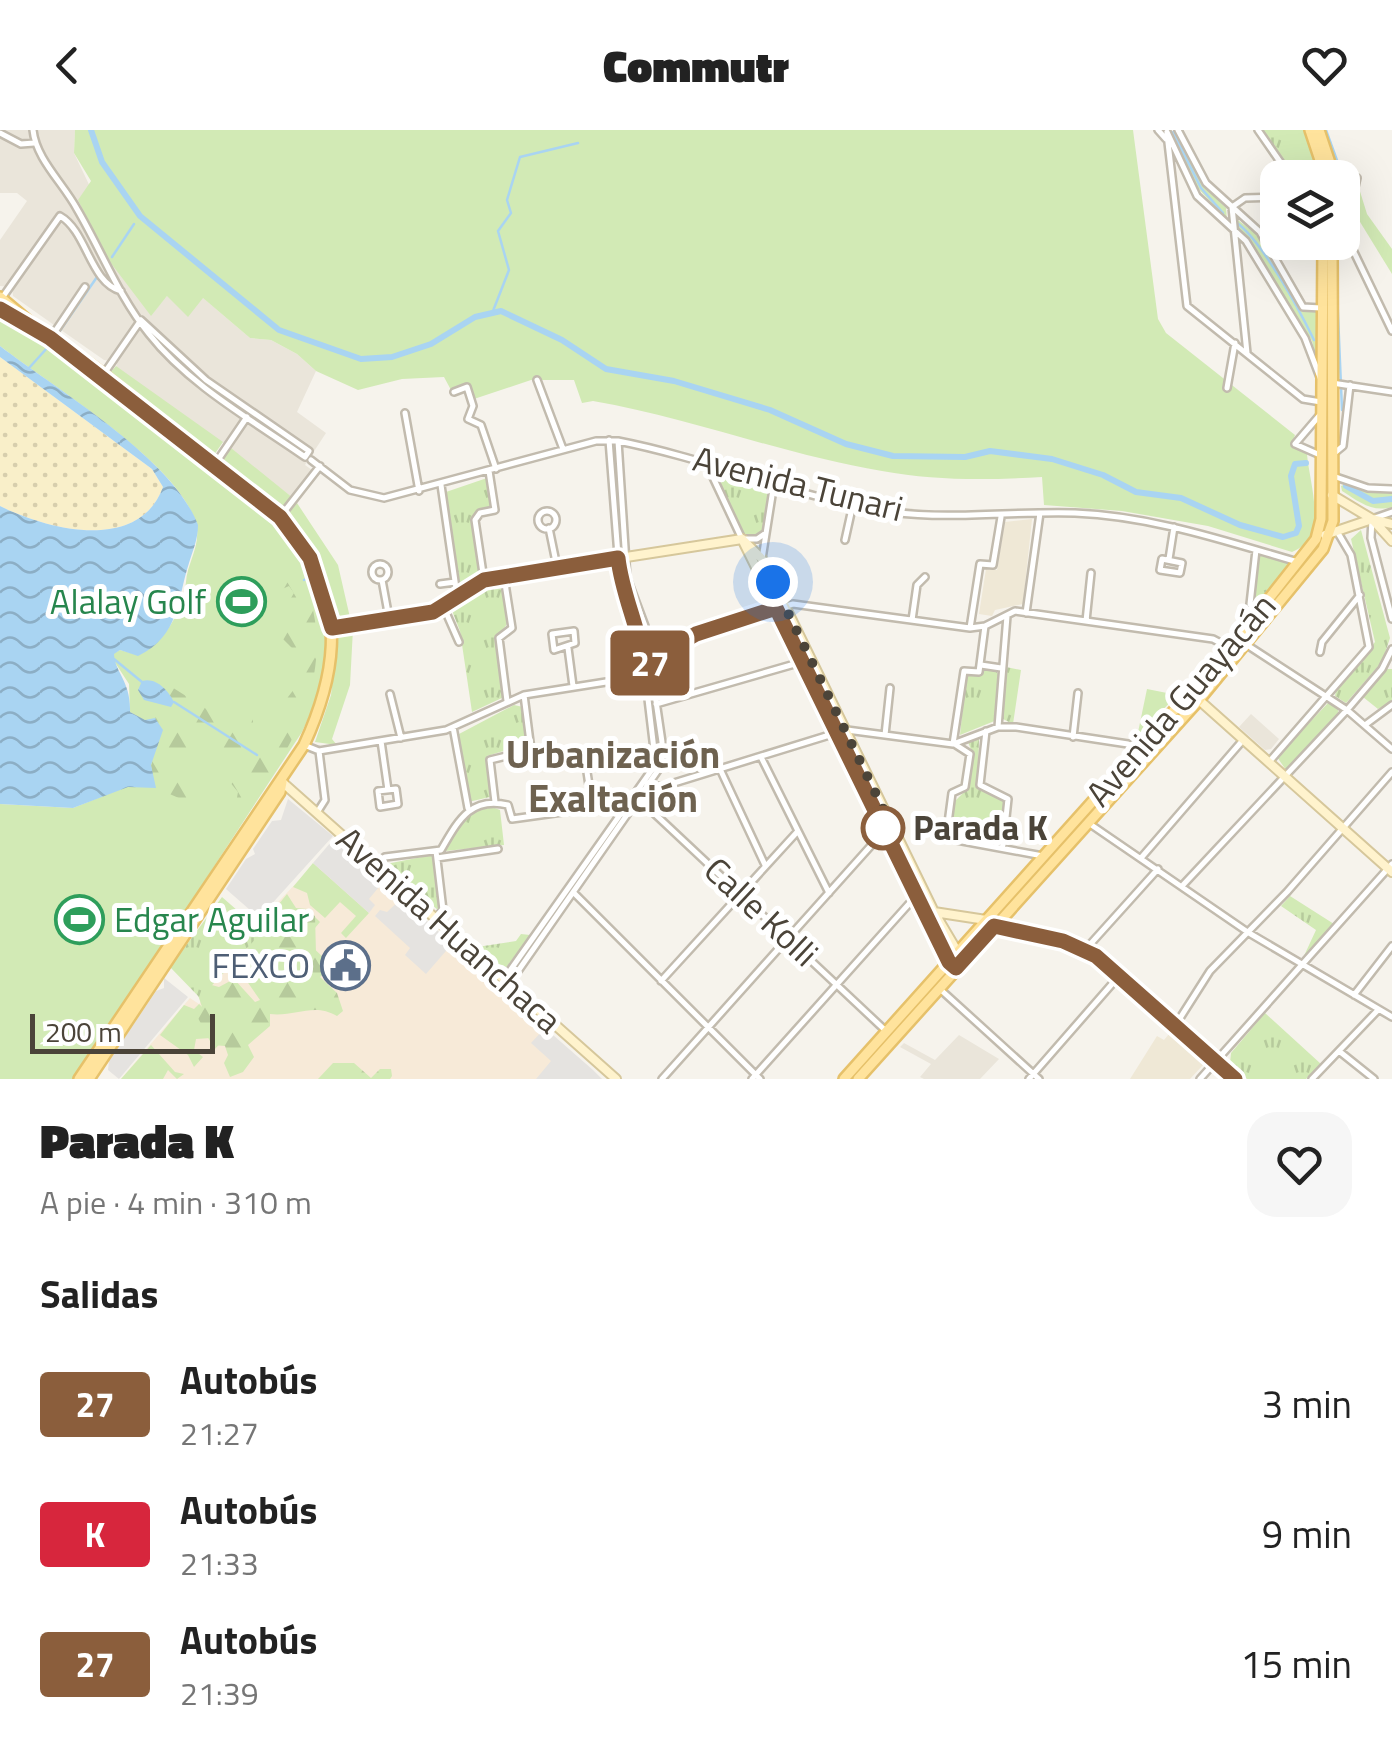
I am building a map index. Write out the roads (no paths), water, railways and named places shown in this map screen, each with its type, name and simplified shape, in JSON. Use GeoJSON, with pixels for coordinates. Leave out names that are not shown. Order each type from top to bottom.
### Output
{"type":"FeatureCollection","features":[{"type":"Feature","properties":{"kind":"main road"},"geometry":{"type":"LineString","coordinates":[[1310,130],[1320,160]]}},
{"type":"Feature","properties":{"kind":"main road"},"geometry":{"type":"LineString","coordinates":[[1319,130],[1329,160]]}},
{"type":"Feature","properties":{"kind":"main road","name":"Avenida Guayacán"},"geometry":{"type":"LineString","coordinates":[[844,1079],[1088,822],[1300,562],[1318,533],[1326,477],[1333,260]]}},
{"type":"Feature","properties":{"kind":"main road"},"geometry":{"type":"LineString","coordinates":[[0,301],[280,517],[310,558],[332,628],[325,693],[304,746],[90,1072],[79,1079]]}},
{"type":"Feature","properties":{"kind":"main road","name":"Avenida Guayacán"},"geometry":{"type":"LineString","coordinates":[[1326,455],[1321,402],[1327,382]]}},
{"type":"Feature","properties":{"kind":"main road","name":"Avenida Guayacán"},"geometry":{"type":"LineString","coordinates":[[991,923],[1043,856],[1199,700],[1334,535],[1332,495],[1326,477]]}},
{"type":"Feature","properties":{"kind":"main road"},"geometry":{"type":"LineString","coordinates":[[1332,495],[1372,518],[1392,524]]}},
{"type":"Feature","properties":{"kind":"main road"},"geometry":{"type":"LineString","coordinates":[[1318,533],[1334,535],[1372,518]]}},
{"type":"Feature","properties":{"kind":"main road"},"geometry":{"type":"LineString","coordinates":[[1372,518],[1392,541]]}},
{"type":"Feature","properties":{"kind":"main road"},"geometry":{"type":"LineString","coordinates":[[332,628],[444,608],[484,580],[742,539]]}},
{"type":"Feature","properties":{"kind":"main road"},"geometry":{"type":"LineString","coordinates":[[742,539],[762,559],[780,607]]}},
{"type":"Feature","properties":{"kind":"main road"},"geometry":{"type":"LineString","coordinates":[[742,539],[780,607],[956,962]]}},
{"type":"Feature","properties":{"kind":"main road"},"geometry":{"type":"LineString","coordinates":[[1199,700],[1391,868]]}},
{"type":"Feature","properties":{"kind":"main road","name":"Avenida Huanchaca"},"geometry":{"type":"LineString","coordinates":[[282,782],[616,1079]]}},
{"type":"Feature","properties":{"kind":"main road"},"geometry":{"type":"LineString","coordinates":[[888,829],[916,896],[956,962]]}},
{"type":"Feature","properties":{"kind":"main road"},"geometry":{"type":"LineString","coordinates":[[934,912],[1063,941],[1084,950],[1235,1079]]}},
{"type":"Feature","properties":{"kind":"main road","name":"Avenida Guayacán"},"geometry":{"type":"LineString","coordinates":[[858,1079],[939,988],[956,962]]}},
{"type":"Feature","properties":{"kind":"main road"},"geometry":{"type":"LineString","coordinates":[[90,1072],[105,1079]]}},
{"type":"Feature","properties":{"kind":"street"},"geometry":{"type":"LineString","coordinates":[[33,130],[34,143],[76,206],[121,291],[141,320],[192,368],[249,414],[305,457],[309,451],[249,414]]}},
{"type":"Feature","properties":{"kind":"street"},"geometry":{"type":"LineString","coordinates":[[1158,130],[1167,134],[1197,196],[1246,241],[1327,382],[1392,392]]}},
{"type":"Feature","properties":{"kind":"street"},"geometry":{"type":"LineString","coordinates":[[1178,130],[1206,183],[1260,232],[1303,307],[1331,307]]}},
{"type":"Feature","properties":{"kind":"street"},"geometry":{"type":"LineString","coordinates":[[1258,130],[1278,160]]}},
{"type":"Feature","properties":{"kind":"street"},"geometry":{"type":"LineString","coordinates":[[0,134],[21,144],[34,143]]}},
{"type":"Feature","properties":{"kind":"street"},"geometry":{"type":"LineString","coordinates":[[1167,134],[1186,306],[1303,399],[1321,402]]}},
{"type":"Feature","properties":{"kind":"street"},"geometry":{"type":"LineString","coordinates":[[1232,207],[1246,198],[1260,198]]}},
{"type":"Feature","properties":{"kind":"street"},"geometry":{"type":"LineString","coordinates":[[1232,207],[1231,228],[1247,353]]}},
{"type":"Feature","properties":{"kind":"street"},"geometry":{"type":"LineString","coordinates":[[0,301],[60,216],[78,234],[102,278],[121,291]]}},
{"type":"Feature","properties":{"kind":"street"},"geometry":{"type":"LineString","coordinates":[[1358,260],[1392,331]]}},
{"type":"Feature","properties":{"kind":"street"},"geometry":{"type":"LineString","coordinates":[[50,338],[85,287]]}},
{"type":"Feature","properties":{"kind":"street"},"geometry":{"type":"LineString","coordinates":[[102,377],[141,320]]}},
{"type":"Feature","properties":{"kind":"street"},"geometry":{"type":"LineString","coordinates":[[1227,388],[1235,343]]}},
{"type":"Feature","properties":{"kind":"street"},"geometry":{"type":"LineString","coordinates":[[537,380],[563,449]]}},
{"type":"Feature","properties":{"kind":"street"},"geometry":{"type":"LineString","coordinates":[[1321,414],[1295,444],[1326,455],[1343,446],[1350,385]]}},
{"type":"Feature","properties":{"kind":"street"},"geometry":{"type":"LineString","coordinates":[[454,392],[467,387],[473,406],[468,419],[481,424],[493,470],[494,510],[480,513],[475,520],[484,580]]}},
{"type":"Feature","properties":{"kind":"street"},"geometry":{"type":"LineString","coordinates":[[405,413],[420,491]]}},
{"type":"Feature","properties":{"kind":"street"},"geometry":{"type":"LineString","coordinates":[[215,464],[249,414]]}},
{"type":"Feature","properties":{"kind":"street"},"geometry":{"type":"LineString","coordinates":[[506,981],[648,782],[656,758],[645,626],[621,557],[609,440]]}},
{"type":"Feature","properties":{"kind":"street","name":"Avenida Tunari"},"geometry":{"type":"LineString","coordinates":[[311,460],[350,490],[371,498],[420,491],[563,449],[609,440],[853,504],[940,516],[1097,515],[1174,528],[1300,562]]}},
{"type":"Feature","properties":{"kind":"street"},"geometry":{"type":"LineString","coordinates":[[618,441],[621,557]]}},
{"type":"Feature","properties":{"kind":"street"},"geometry":{"type":"LineString","coordinates":[[710,464],[710,472],[742,539],[757,540],[766,533]]}},
{"type":"Feature","properties":{"kind":"street"},"geometry":{"type":"LineString","coordinates":[[280,517],[320,466]]}},
{"type":"Feature","properties":{"kind":"street"},"geometry":{"type":"LineString","coordinates":[[1326,477],[1348,478],[1368,488],[1392,489]]}},
{"type":"Feature","properties":{"kind":"street"},"geometry":{"type":"LineString","coordinates":[[762,559],[774,483]]}},
{"type":"Feature","properties":{"kind":"street"},"geometry":{"type":"LineString","coordinates":[[441,485],[458,598]]}},
{"type":"Feature","properties":{"kind":"street"},"geometry":{"type":"LineString","coordinates":[[845,540],[853,504]]}},
{"type":"Feature","properties":{"kind":"street"},"geometry":{"type":"LineString","coordinates":[[1392,512],[1372,518],[1371,538],[1392,619]]}},
{"type":"Feature","properties":{"kind":"street"},"geometry":{"type":"LineString","coordinates":[[1026,612],[1040,513]]}},
{"type":"Feature","properties":{"kind":"street"},"geometry":{"type":"LineString","coordinates":[[970,628],[980,564],[993,565],[1002,517]]}},
{"type":"Feature","properties":{"kind":"street"},"geometry":{"type":"LineString","coordinates":[[550,528],[556,567]]}},
{"type":"Feature","properties":{"kind":"street"},"geometry":{"type":"LineString","coordinates":[[1168,560],[1174,528]]}},
{"type":"Feature","properties":{"kind":"street"},"geometry":{"type":"LineString","coordinates":[[1269,762],[1369,647],[1348,546],[1334,535]]}},
{"type":"Feature","properties":{"kind":"street"},"geometry":{"type":"LineString","coordinates":[[1256,550],[1250,604],[1258,614]]}},
{"type":"Feature","properties":{"kind":"street"},"geometry":{"type":"LineString","coordinates":[[1162,559],[1168,560],[1182,562],[1180,573],[1160,570],[1162,559]]}},
{"type":"Feature","properties":{"kind":"street"},"geometry":{"type":"LineString","coordinates":[[1086,621],[1091,572]]}},
{"type":"Feature","properties":{"kind":"street"},"geometry":{"type":"LineString","coordinates":[[504,576],[512,628],[499,638],[507,702]]}},
{"type":"Feature","properties":{"kind":"street"},"geometry":{"type":"LineString","coordinates":[[912,620],[918,585],[925,576]]}},
{"type":"Feature","properties":{"kind":"street"},"geometry":{"type":"LineString","coordinates":[[382,580],[388,618]]}},
{"type":"Feature","properties":{"kind":"street"},"geometry":{"type":"LineString","coordinates":[[440,584],[455,582]]}},
{"type":"Feature","properties":{"kind":"street"},"geometry":{"type":"LineString","coordinates":[[1320,652],[1322,642],[1360,595]]}},
{"type":"Feature","properties":{"kind":"street"},"geometry":{"type":"LineString","coordinates":[[646,664],[696,634],[780,607],[970,628],[985,626],[1007,614],[1026,612],[1214,638],[1230,648]]}},
{"type":"Feature","properties":{"kind":"street"},"geometry":{"type":"LineString","coordinates":[[444,608],[459,642]]}},
{"type":"Feature","properties":{"kind":"street"},"geometry":{"type":"LineString","coordinates":[[998,727],[1004,692],[1001,668],[1007,614]]}},
{"type":"Feature","properties":{"kind":"street"},"geometry":{"type":"LineString","coordinates":[[953,744],[964,672],[979,672],[985,626]]}},
{"type":"Feature","properties":{"kind":"street"},"geometry":{"type":"LineString","coordinates":[[574,631],[576,643],[568,648],[554,650],[552,634],[574,631]]}},
{"type":"Feature","properties":{"kind":"street"},"geometry":{"type":"LineString","coordinates":[[1247,645],[1348,710],[1392,749]]}},
{"type":"Feature","properties":{"kind":"street"},"geometry":{"type":"LineString","coordinates":[[568,648],[573,686]]}},
{"type":"Feature","properties":{"kind":"street"},"geometry":{"type":"LineString","coordinates":[[1182,885],[1348,710],[1382,669],[1392,649]]}},
{"type":"Feature","properties":{"kind":"street"},"geometry":{"type":"LineString","coordinates":[[652,704],[806,661]]}},
{"type":"Feature","properties":{"kind":"street"},"geometry":{"type":"LineString","coordinates":[[981,665],[1001,668]]}},
{"type":"Feature","properties":{"kind":"street"},"geometry":{"type":"LineString","coordinates":[[304,746],[319,751],[401,738],[454,727],[524,695],[648,675]]}},
{"type":"Feature","properties":{"kind":"street"},"geometry":{"type":"LineString","coordinates":[[885,736],[890,688]]}},
{"type":"Feature","properties":{"kind":"street"},"geometry":{"type":"LineString","coordinates":[[1072,736],[1078,693]]}},
{"type":"Feature","properties":{"kind":"street"},"geometry":{"type":"LineString","coordinates":[[390,694],[401,738]]}},
{"type":"Feature","properties":{"kind":"street"},"geometry":{"type":"LineString","coordinates":[[495,802],[490,760],[531,750],[524,695]]}},
{"type":"Feature","properties":{"kind":"street"},"geometry":{"type":"LineString","coordinates":[[1365,725],[1392,704]]}},
{"type":"Feature","properties":{"kind":"street"},"geometry":{"type":"LineString","coordinates":[[454,727],[468,808]]}},
{"type":"Feature","properties":{"kind":"street"},"geometry":{"type":"LineString","coordinates":[[953,744],[998,727],[1145,750]]}},
{"type":"Feature","properties":{"kind":"street"},"geometry":{"type":"LineString","coordinates":[[986,731],[980,782],[984,790],[1008,799],[1003,845]]}},
{"type":"Feature","properties":{"kind":"street"},"geometry":{"type":"LineString","coordinates":[[648,782],[661,787],[841,732],[953,744],[970,754],[965,787],[952,793],[946,838],[1003,845],[1043,856]]}},
{"type":"Feature","properties":{"kind":"street"},"geometry":{"type":"LineString","coordinates":[[1142,858],[1243,740]]}},
{"type":"Feature","properties":{"kind":"street"},"geometry":{"type":"LineString","coordinates":[[381,741],[388,790]]}},
{"type":"Feature","properties":{"kind":"street"},"geometry":{"type":"LineString","coordinates":[[318,812],[325,800],[319,751]]}},
{"type":"Feature","properties":{"kind":"street"},"geometry":{"type":"LineString","coordinates":[[761,757],[829,893]]}},
{"type":"Feature","properties":{"kind":"street"},"geometry":{"type":"LineString","coordinates":[[585,759],[592,806]]}},
{"type":"Feature","properties":{"kind":"street"},"geometry":{"type":"LineString","coordinates":[[720,769],[765,865]]}},
{"type":"Feature","properties":{"kind":"street"},"geometry":{"type":"LineString","coordinates":[[1175,1026],[1210,970],[1249,933],[1392,772]]}},
{"type":"Feature","properties":{"kind":"street"},"geometry":{"type":"LineString","coordinates":[[396,789],[398,804],[380,807],[378,792],[388,790],[396,789]]}},
{"type":"Feature","properties":{"kind":"street","name":"Calle Kolli"},"geometry":{"type":"LineString","coordinates":[[637,797],[887,1032]]}},
{"type":"Feature","properties":{"kind":"street"},"geometry":{"type":"LineString","coordinates":[[436,918],[443,910],[436,854],[468,808],[495,802],[508,804],[512,819],[592,806],[631,806]]}},
{"type":"Feature","properties":{"kind":"street"},"geometry":{"type":"LineString","coordinates":[[1088,822],[1249,933],[1392,1017]]}},
{"type":"Feature","properties":{"kind":"street"},"geometry":{"type":"LineString","coordinates":[[662,1079],[888,829]]}},
{"type":"Feature","properties":{"kind":"street"},"geometry":{"type":"LineString","coordinates":[[661,981],[798,830]]}},
{"type":"Feature","properties":{"kind":"street"},"geometry":{"type":"LineString","coordinates":[[376,864],[385,857],[498,849]]}},
{"type":"Feature","properties":{"kind":"street"},"geometry":{"type":"LineString","coordinates":[[1200,1079],[1391,868]]}},
{"type":"Feature","properties":{"kind":"street"},"geometry":{"type":"LineString","coordinates":[[1084,950],[1158,869]]}},
{"type":"Feature","properties":{"kind":"street"},"geometry":{"type":"LineString","coordinates":[[570,890],[756,1078],[916,896]]}},
{"type":"Feature","properties":{"kind":"street"},"geometry":{"type":"LineString","coordinates":[[1354,995],[1392,946]]}},
{"type":"Feature","properties":{"kind":"street"},"geometry":{"type":"LineString","coordinates":[[939,988],[1034,1077],[1119,976]]}},
{"type":"Feature","properties":{"kind":"street"},"geometry":{"type":"LineString","coordinates":[[1312,1079],[1378,1010]]}},
{"type":"Feature","properties":{"kind":"street"},"geometry":{"type":"LineString","coordinates":[[1339,1051],[1374,1079]]}},
{"type":"Feature","properties":{"kind":"water"},"geometry":{"type":"Polygon","coordinates":[[[0,346],[139,451],[185,500],[198,525],[175,616],[162,638],[138,656],[120,650],[114,654],[128,693],[130,712],[145,720],[155,718],[163,730],[151,765],[156,788],[128,787],[73,808],[0,804],[0,506],[66,528],[114,528],[134,521],[151,508],[163,487],[152,469],[0,357],[0,346]]]}},
{"type":"Feature","properties":{"kind":"water"},"geometry":{"type":"Polygon","coordinates":[[[142,681],[161,686],[174,702],[171,707],[144,700],[138,690],[142,681]]]}},
{"type":"Feature","properties":{"kind":"waterway"},"geometry":{"type":"LineString","coordinates":[[91,130],[102,162],[140,216],[279,330],[361,359],[392,357],[431,344],[475,317],[501,311],[562,340],[606,369],[674,381],[770,410],[846,444],[893,456],[965,457],[990,451],[1052,459],[1103,475],[1136,492],[1181,498],[1240,525],[1283,537],[1296,533],[1299,526],[1291,476],[1295,464],[1306,463]]}},
{"type":"Feature","properties":{"kind":"waterway"},"geometry":{"type":"LineString","coordinates":[[1326,130],[1337,160]]}},
{"type":"Feature","properties":{"kind":"waterway"},"geometry":{"type":"LineString","coordinates":[[1173,132],[1201,188],[1223,213]]}},
{"type":"Feature","properties":{"kind":"waterway"},"geometry":{"type":"LineString","coordinates":[[493,311],[509,270],[498,231],[511,213],[507,200],[520,157],[578,143]]}},
{"type":"Feature","properties":{"kind":"waterway"},"geometry":{"type":"LineString","coordinates":[[1237,223],[1268,260],[1314,340]]}},
{"type":"Feature","properties":{"kind":"waterway"},"geometry":{"type":"LineString","coordinates":[[112,257],[134,224]]}},
{"type":"Feature","properties":{"kind":"waterway"},"geometry":{"type":"LineString","coordinates":[[1336,267],[1342,410]]}},
{"type":"Feature","properties":{"kind":"waterway"},"geometry":{"type":"LineString","coordinates":[[57,335],[97,277]]}},
{"type":"Feature","properties":{"kind":"waterway"},"geometry":{"type":"LineString","coordinates":[[29,368],[48,347]]}},
{"type":"Feature","properties":{"kind":"waterway"},"geometry":{"type":"LineString","coordinates":[[1346,486],[1373,501],[1392,499]]}},
{"type":"Feature","properties":{"kind":"waterway"},"geometry":{"type":"LineString","coordinates":[[304,580],[310,577]]}},
{"type":"Feature","properties":{"kind":"waterway"},"geometry":{"type":"LineString","coordinates":[[114,659],[142,682]]}},
{"type":"Feature","properties":{"kind":"waterway"},"geometry":{"type":"LineString","coordinates":[[174,702],[257,755]]}},
{"type":"Feature","properties":{"kind":"place","name":"Alalay Golf"},"geometry":{"type":"Point","coordinates":[241,602]}},
{"type":"Feature","properties":{"kind":"place","name":"Parada K"},"geometry":{"type":"Point","coordinates":[883,828]}},
{"type":"Feature","properties":{"kind":"place","name":"Edgar Aguilar"},"geometry":{"type":"Point","coordinates":[79,920]}},
{"type":"Feature","properties":{"kind":"place","name":"FEXCO"},"geometry":{"type":"Point","coordinates":[345,966]}},
{"type":"Feature","properties":{"kind":"district","name":"Urbanización Exaltación"},"geometry":{"type":"Point","coordinates":[613,777]}}]}
